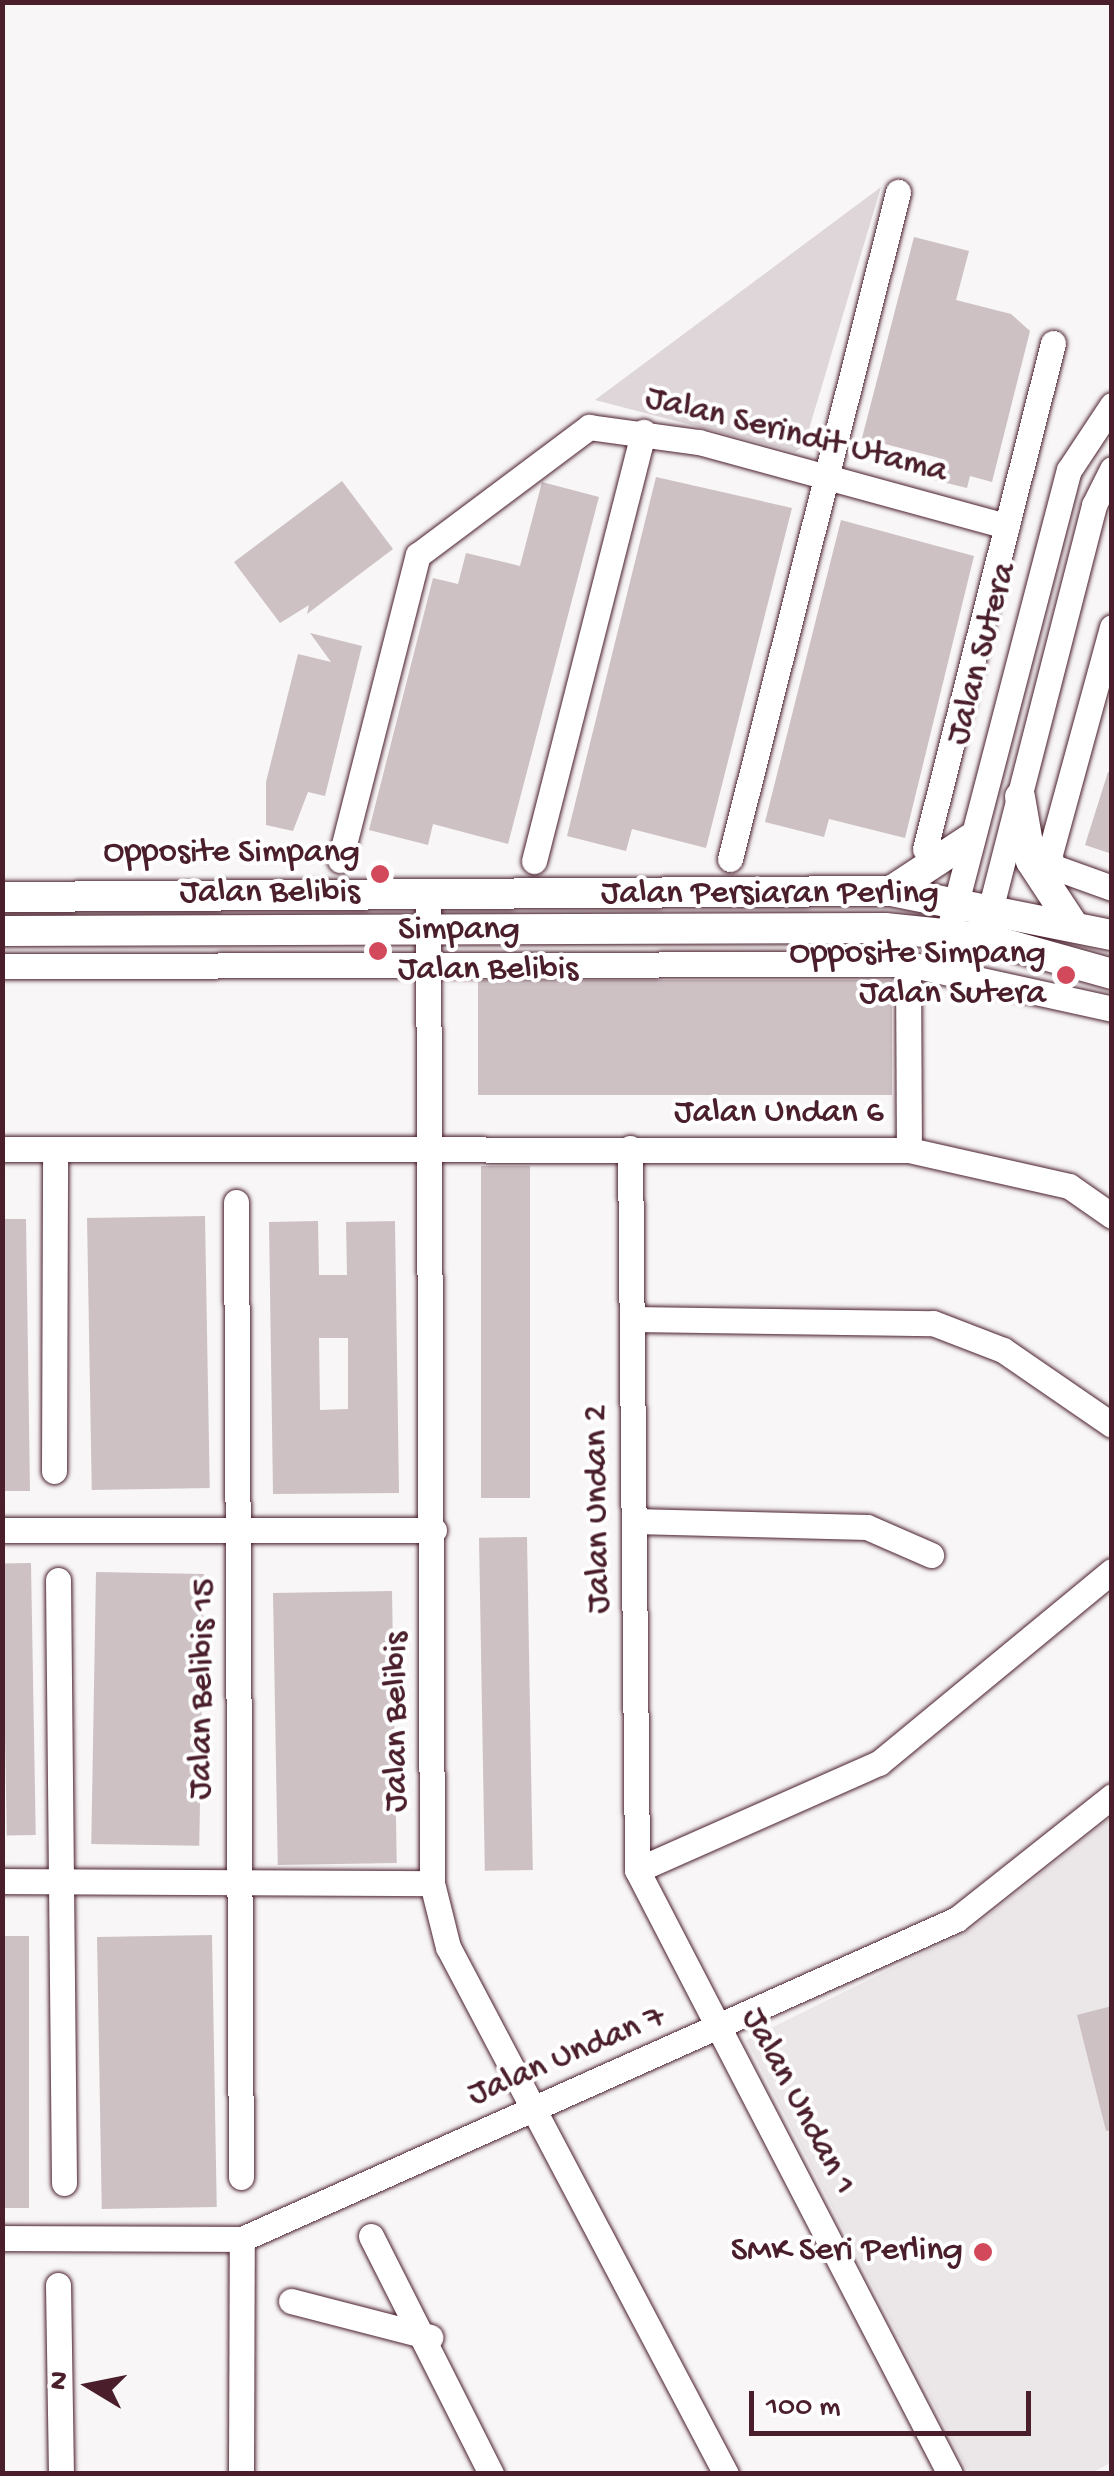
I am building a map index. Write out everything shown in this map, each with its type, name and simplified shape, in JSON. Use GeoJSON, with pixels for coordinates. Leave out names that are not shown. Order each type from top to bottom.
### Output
{"type":"FeatureCollection","features":[{"type":"Feature","properties":{"kind":"main road"},"geometry":{"type":"LineString","coordinates":[[1020,796],[1031,861],[1071,922]]}},
{"type":"Feature","properties":{"kind":"main road"},"geometry":{"type":"LineString","coordinates":[[891,890],[927,876],[970,839]]}},
{"type":"Feature","properties":{"kind":"main road","name":"Jalan Persiaran Perling"},"geometry":{"type":"LineString","coordinates":[[2,898],[428,899],[891,890],[957,899],[1112,934]]}},
{"type":"Feature","properties":{"kind":"main road","name":"Jalan Persiaran Perling"},"geometry":{"type":"LineString","coordinates":[[2,931],[949,932],[1112,974]]}},
{"type":"Feature","properties":{"kind":"street"},"geometry":{"type":"LineString","coordinates":[[730,860],[898,192]]}},
{"type":"Feature","properties":{"kind":"street"},"geometry":{"type":"LineString","coordinates":[[925,849],[1053,343]]}},
{"type":"Feature","properties":{"kind":"street","name":"Jalan Sutera"},"geometry":{"type":"LineString","coordinates":[[949,932],[970,839],[1069,470],[1112,405]]}},
{"type":"Feature","properties":{"kind":"street","name":"Jalan Serindit Utama"},"geometry":{"type":"LineString","coordinates":[[340,860],[414,564],[426,548],[589,426],[643,432],[1007,526]]}},
{"type":"Feature","properties":{"kind":"street"},"geometry":{"type":"LineString","coordinates":[[534,862],[643,432]]}},
{"type":"Feature","properties":{"kind":"street","name":"Jalan Sutera"},"geometry":{"type":"LineString","coordinates":[[984,938],[1112,469]]}},
{"type":"Feature","properties":{"kind":"street"},"geometry":{"type":"LineString","coordinates":[[1007,526],[1054,519]]}},
{"type":"Feature","properties":{"kind":"street"},"geometry":{"type":"LineString","coordinates":[[1007,526],[1046,554]]}},
{"type":"Feature","properties":{"kind":"street"},"geometry":{"type":"LineString","coordinates":[[1112,627],[1102,692],[1050,866],[1112,888]]}},
{"type":"Feature","properties":{"kind":"street","name":"Jalan Belibis"},"geometry":{"type":"LineString","coordinates":[[428,899],[434,1530],[432,1883],[448,1947],[726,2474]]}},
{"type":"Feature","properties":{"kind":"street"},"geometry":{"type":"LineString","coordinates":[[908,964],[910,1150]]}},
{"type":"Feature","properties":{"kind":"street"},"geometry":{"type":"LineString","coordinates":[[2,966],[908,964],[1112,1009]]}},
{"type":"Feature","properties":{"kind":"street","name":"Jalan Undan 2"},"geometry":{"type":"LineString","coordinates":[[630,1148],[637,1870]]}},
{"type":"Feature","properties":{"kind":"street","name":"Jalan Undan 6"},"geometry":{"type":"LineString","coordinates":[[2,1149],[910,1150],[1069,1186],[1112,1216]]}},
{"type":"Feature","properties":{"kind":"street"},"geometry":{"type":"LineString","coordinates":[[54,1471],[55,1149]]}},
{"type":"Feature","properties":{"kind":"street","name":"Jalan Belibis 15"},"geometry":{"type":"LineString","coordinates":[[236,1202],[241,1530],[237,1882],[242,2177]]}},
{"type":"Feature","properties":{"kind":"street"},"geometry":{"type":"LineString","coordinates":[[632,1319],[932,1323],[1003,1350],[1112,1425]]}},
{"type":"Feature","properties":{"kind":"street"},"geometry":{"type":"LineString","coordinates":[[634,1521],[867,1527],[931,1555]]}},
{"type":"Feature","properties":{"kind":"street"},"geometry":{"type":"LineString","coordinates":[[2,1530],[434,1530]]}},
{"type":"Feature","properties":{"kind":"street"},"geometry":{"type":"LineString","coordinates":[[637,1870],[879,1763],[1112,1571]]}},
{"type":"Feature","properties":{"kind":"street"},"geometry":{"type":"LineString","coordinates":[[58,1580],[68,1881],[64,2182]]}},
{"type":"Feature","properties":{"kind":"street","name":"Jalan Undan 7"},"geometry":{"type":"LineString","coordinates":[[2,2238],[242,2239],[532,2104],[722,2031],[957,1919],[1112,1796]]}},
{"type":"Feature","properties":{"kind":"street","name":"Jalan Undan 1"},"geometry":{"type":"LineString","coordinates":[[637,1870],[950,2474]]}},
{"type":"Feature","properties":{"kind":"street"},"geometry":{"type":"LineString","coordinates":[[2,1881],[432,1883]]}},
{"type":"Feature","properties":{"kind":"street"},"geometry":{"type":"LineString","coordinates":[[371,2236],[430,2337],[491,2474]]}},
{"type":"Feature","properties":{"kind":"street"},"geometry":{"type":"LineString","coordinates":[[241,2474],[242,2239]]}},
{"type":"Feature","properties":{"kind":"street"},"geometry":{"type":"LineString","coordinates":[[58,2284],[61,2474]]}},
{"type":"Feature","properties":{"kind":"street"},"geometry":{"type":"LineString","coordinates":[[291,2302],[430,2337]]}},
{"type":"Feature","properties":{"kind":"shaded area"},"geometry":{"type":"Polygon","coordinates":[[[881,187],[804,446],[795,452],[595,400],[881,187]]]}},
{"type":"Feature","properties":{"kind":"shaded area","name":"SMK Seri Perling"},"geometry":{"type":"Polygon","coordinates":[[[1111,1817],[1111,2463],[1091,2473],[969,2473],[746,2040],[970,1930],[1111,1817]]]}},
{"type":"Feature","properties":{"kind":"building"},"geometry":{"type":"Polygon","coordinates":[[[914,237],[969,251],[956,300],[1011,314],[1030,331],[992,482],[970,476],[967,488],[934,480],[939,458],[862,438],[914,237]]]}},
{"type":"Feature","properties":{"kind":"building"},"geometry":{"type":"Polygon","coordinates":[[[656,477],[792,508],[706,848],[632,829],[626,851],[567,836],[656,477]]]}},
{"type":"Feature","properties":{"kind":"building"},"geometry":{"type":"Polygon","coordinates":[[[342,481],[393,549],[307,614],[309,605],[280,623],[234,562],[342,481]]]}},
{"type":"Feature","properties":{"kind":"building"},"geometry":{"type":"Polygon","coordinates":[[[542,482],[599,497],[508,844],[433,824],[428,845],[369,830],[433,578],[458,584],[466,553],[520,566],[542,482]]]}},
{"type":"Feature","properties":{"kind":"building"},"geometry":{"type":"Polygon","coordinates":[[[841,520],[974,556],[905,838],[829,819],[824,837],[765,822],[841,520]]]}},
{"type":"Feature","properties":{"kind":"building"},"geometry":{"type":"Polygon","coordinates":[[[310,633],[362,646],[325,796],[308,792],[293,831],[266,825],[266,782],[298,654],[331,662],[310,633]]]}},
{"type":"Feature","properties":{"kind":"building"},"geometry":{"type":"Polygon","coordinates":[[[1108,772],[1112,773],[1112,854],[1085,845],[1108,772]]]}},
{"type":"Feature","properties":{"kind":"building"},"geometry":{"type":"Polygon","coordinates":[[[478,980],[892,980],[892,1095],[478,1095],[478,980]]]}},
{"type":"Feature","properties":{"kind":"building"},"geometry":{"type":"Polygon","coordinates":[[[481,1166],[530,1166],[530,1498],[481,1498],[481,1166]]]}},
{"type":"Feature","properties":{"kind":"building"},"geometry":{"type":"Polygon","coordinates":[[[205,1216],[210,1488],[92,1490],[87,1218],[205,1216]]]}},
{"type":"Feature","properties":{"kind":"building"},"geometry":{"type":"Polygon","coordinates":[[[2,1219],[26,1219],[30,1491],[2,1491],[2,1219]]]}},
{"type":"Feature","properties":{"kind":"building"},"geometry":{"type":"Polygon","coordinates":[[[318,1221],[319,1275],[347,1275],[346,1222],[395,1221],[399,1493],[273,1494],[269,1222],[318,1221]],[[319,1338],[320,1410],[348,1409],[348,1338],[319,1338]]]}},
{"type":"Feature","properties":{"kind":"building"},"geometry":{"type":"Polygon","coordinates":[[[527,1537],[533,1870],[485,1871],[479,1538],[527,1537]]]}},
{"type":"Feature","properties":{"kind":"building"},"geometry":{"type":"Polygon","coordinates":[[[31,1563],[36,1835],[7,1835],[2,1564],[31,1563]]]}},
{"type":"Feature","properties":{"kind":"building"},"geometry":{"type":"Polygon","coordinates":[[[96,1572],[204,1574],[199,1846],[91,1844],[96,1572]]]}},
{"type":"Feature","properties":{"kind":"building"},"geometry":{"type":"Polygon","coordinates":[[[392,1591],[397,1863],[278,1865],[273,1593],[392,1591]]]}},
{"type":"Feature","properties":{"kind":"building"},"geometry":{"type":"Polygon","coordinates":[[[212,1935],[217,2207],[102,2209],[97,1937],[212,1935]]]}},
{"type":"Feature","properties":{"kind":"building"},"geometry":{"type":"Polygon","coordinates":[[[2,1936],[29,1936],[29,2208],[2,2208],[2,1936]]]}},
{"type":"Feature","properties":{"kind":"building"},"geometry":{"type":"Polygon","coordinates":[[[1112,2006],[1112,2130],[1106,2131],[1077,2015],[1112,2006]]]}},
{"type":"Feature","properties":{"kind":"place","name":"Opposite Simpang Jalan Belibis"},"geometry":{"type":"Point","coordinates":[380,874]}},
{"type":"Feature","properties":{"kind":"place","name":"Simpang Jalan Belibis"},"geometry":{"type":"Point","coordinates":[378,951]}},
{"type":"Feature","properties":{"kind":"place","name":"Opposite Simpang Jalan Sutera"},"geometry":{"type":"Point","coordinates":[1066,975]}},
{"type":"Feature","properties":{"kind":"place","name":"SMK Seri Perling"},"geometry":{"type":"Point","coordinates":[983,2252]}}]}
